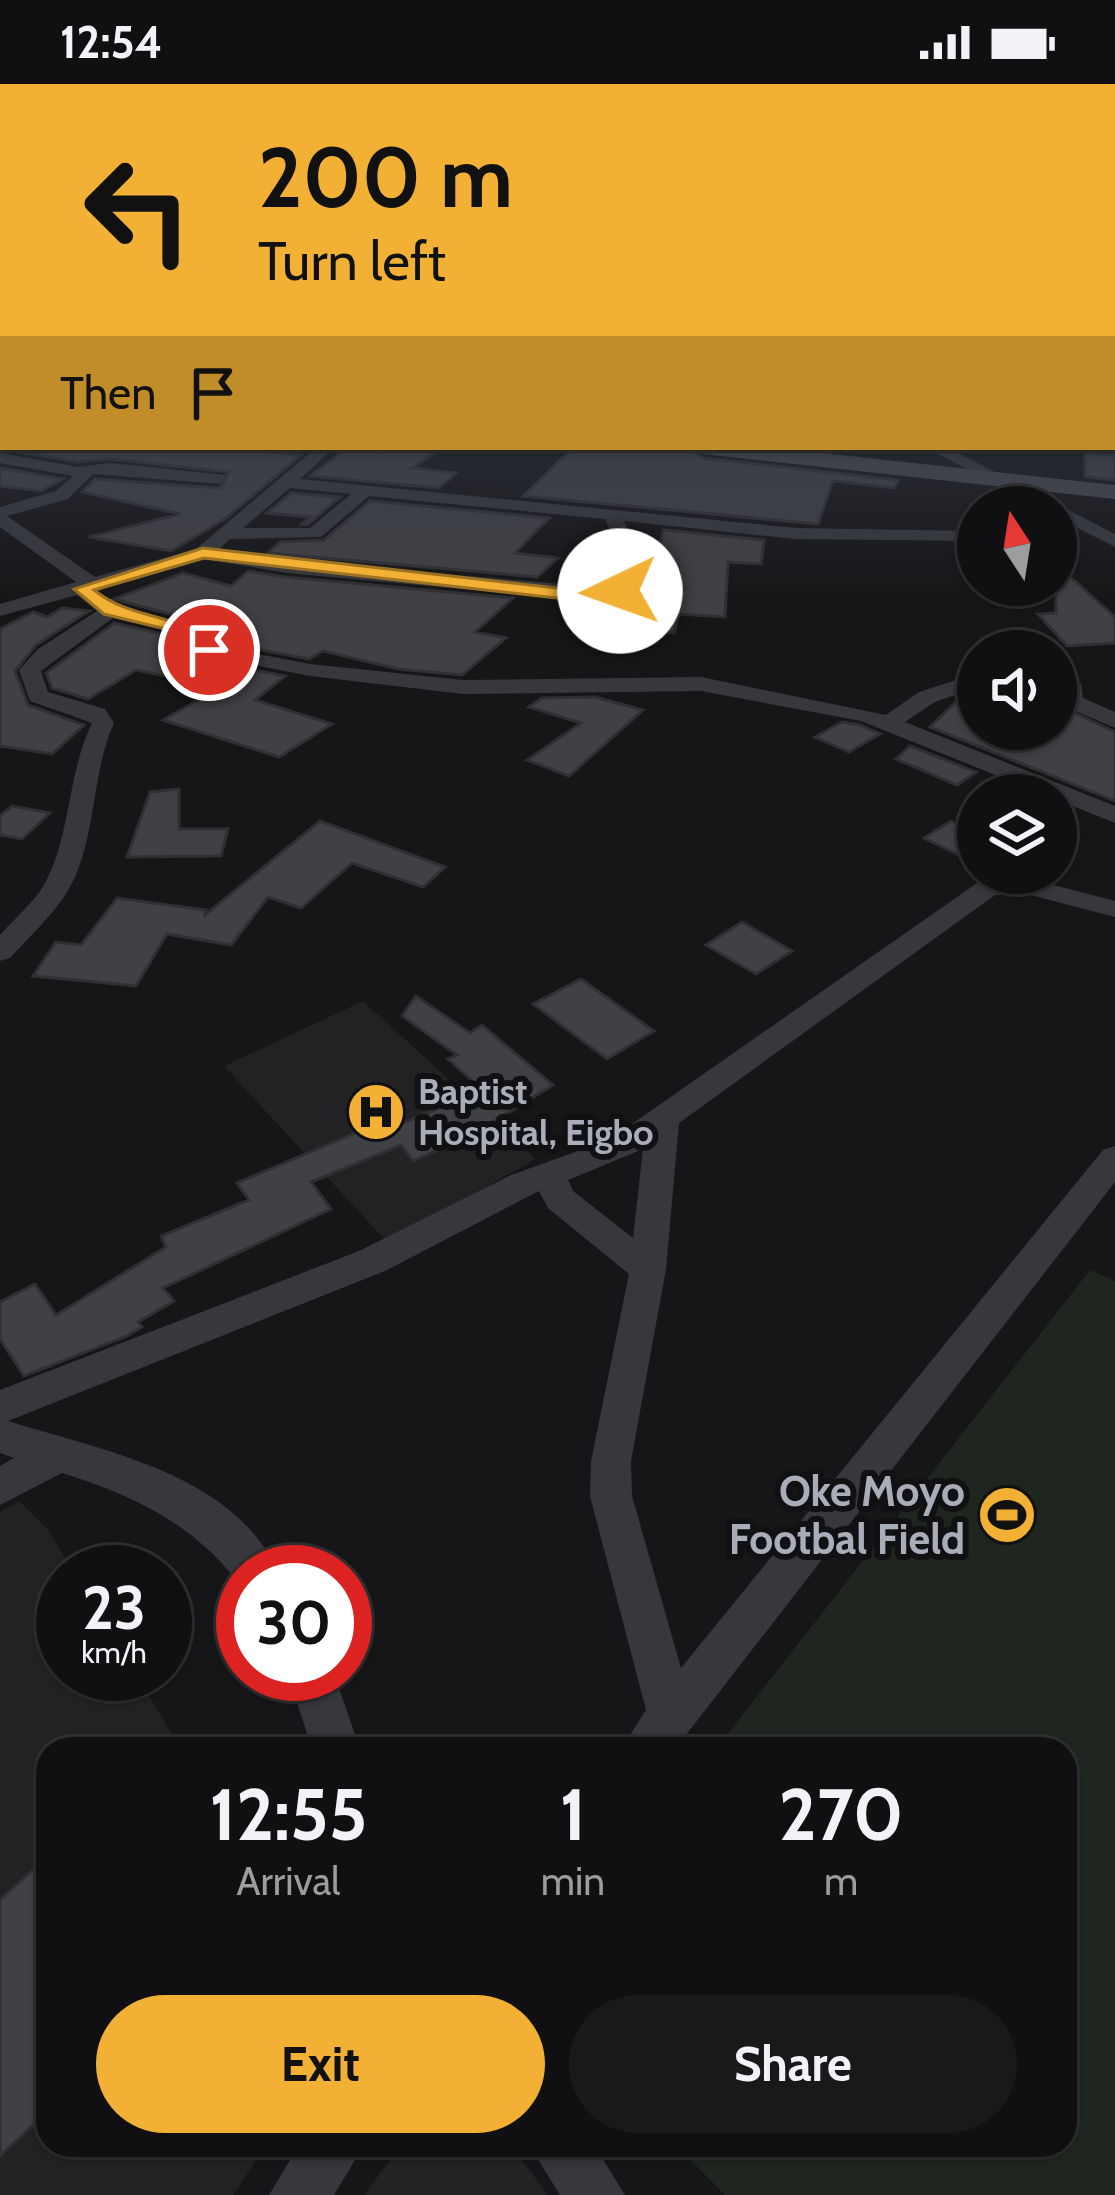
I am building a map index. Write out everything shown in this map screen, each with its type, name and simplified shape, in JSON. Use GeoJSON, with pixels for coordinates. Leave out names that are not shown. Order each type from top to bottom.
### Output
{"type":"FeatureCollection","features":[{"type":"Feature","properties":{"kind":"street"},"geometry":{"type":"LineString","coordinates":[[203,553],[323,450]]}},
{"type":"Feature","properties":{"kind":"street"},"geometry":{"type":"LineString","coordinates":[[730,450],[1115,492]]}},
{"type":"Feature","properties":{"kind":"street"},"geometry":{"type":"LineString","coordinates":[[940,450],[1009,486]]}},
{"type":"Feature","properties":{"kind":"street"},"geometry":{"type":"LineString","coordinates":[[0,458],[84,470],[110,468],[220,479]]}},
{"type":"Feature","properties":{"kind":"street"},"geometry":{"type":"LineString","coordinates":[[0,516],[62,495],[81,482],[84,470]]}},
{"type":"Feature","properties":{"kind":"street"},"geometry":{"type":"LineString","coordinates":[[286,482],[362,494],[416,492],[739,531],[957,536]]}},
{"type":"Feature","properties":{"kind":"street"},"geometry":{"type":"LineString","coordinates":[[224,534],[315,533],[362,494]]}},
{"type":"Feature","properties":{"kind":"street"},"geometry":{"type":"LineString","coordinates":[[0,610],[203,553],[312,569],[606,596],[620,591],[626,544],[612,514]]}},
{"type":"Feature","properties":{"kind":"street"},"geometry":{"type":"LineString","coordinates":[[0,516],[88,587],[110,611],[184,628],[219,653],[419,686],[701,684],[890,722],[1115,815]]}},
{"type":"Feature","properties":{"kind":"street"},"geometry":{"type":"LineString","coordinates":[[1077,520],[1115,541]]}},
{"type":"Feature","properties":{"kind":"street"},"geometry":{"type":"LineString","coordinates":[[1077,526],[1087,525]]}},
{"type":"Feature","properties":{"kind":"street"},"geometry":{"type":"LineString","coordinates":[[0,952],[54,892],[66,865],[87,757],[103,723],[97,714],[38,696],[30,670],[45,653],[110,611]]}},
{"type":"Feature","properties":{"kind":"street"},"geometry":{"type":"LineString","coordinates":[[890,722],[927,697],[957,687]]}},
{"type":"Feature","properties":{"kind":"street"},"geometry":{"type":"LineString","coordinates":[[1077,705],[1115,721]]}},
{"type":"Feature","properties":{"kind":"street"},"geometry":{"type":"LineString","coordinates":[[0,1407],[372,1261],[485,1201],[621,1148],[989,887],[1027,886],[1115,908]]}},
{"type":"Feature","properties":{"kind":"street"},"geometry":{"type":"LineString","coordinates":[[658,1733],[610,1496],[611,1461],[648,1269],[663,1116]]}},
{"type":"Feature","properties":{"kind":"street"},"geometry":{"type":"LineString","coordinates":[[658,1733],[1115,1158]]}},
{"type":"Feature","properties":{"kind":"street"},"geometry":{"type":"LineString","coordinates":[[549,1176],[560,1199],[648,1269]]}},
{"type":"Feature","properties":{"kind":"street"},"geometry":{"type":"LineString","coordinates":[[0,1436],[179,1496],[238,1545]]}},
{"type":"Feature","properties":{"kind":"street"},"geometry":{"type":"LineString","coordinates":[[0,1487],[57,1455]]}},
{"type":"Feature","properties":{"kind":"street"},"geometry":{"type":"LineString","coordinates":[[320,1701],[332,1737]]}},
{"type":"Feature","properties":{"kind":"street"},"geometry":{"type":"LineString","coordinates":[[298,2195],[326,2157]]}},
{"type":"Feature","properties":{"kind":"street"},"geometry":{"type":"LineString","coordinates":[[568,2157],[596,2195]]}},
{"type":"Feature","properties":{"kind":"shaded area","name":"Baptist Hospital, Eigbo"},"geometry":{"type":"Polygon","coordinates":[[[363,1001],[536,1159],[387,1242],[224,1066],[363,1001]]]}},
{"type":"Feature","properties":{"kind":"shaded area","name":"Oke Moyo Footbal Field"},"geometry":{"type":"Polygon","coordinates":[[[1090,1270],[1115,1281],[1115,2195],[725,2195],[688,2157],[1077,2157],[1077,1737],[725,1737],[1090,1270]]]}},
{"type":"Feature","properties":{"kind":"shaded area"},"geometry":{"type":"Polygon","coordinates":[[[19,1501],[57,1545],[36,1545],[36,1701],[152,1701],[174,1737],[36,1737],[36,2157],[258,2157],[233,2195],[0,2195],[0,1512],[19,1501]]]}},
{"type":"Feature","properties":{"kind":"shaded area"},"geometry":{"type":"Polygon","coordinates":[[[392,2157],[520,2157],[548,2195],[364,2195],[392,2157]]]}},
{"type":"Feature","properties":{"kind":"building"},"geometry":{"type":"Polygon","coordinates":[[[257,450],[301,455],[225,519],[171,551],[89,537],[180,514],[82,492],[95,479],[220,488],[229,472],[110,459],[78,462],[13,451],[257,450]]]}},
{"type":"Feature","properties":{"kind":"building"},"geometry":{"type":"Polygon","coordinates":[[[344,450],[439,450],[412,468],[456,473],[439,488],[310,476],[344,450]]]}},
{"type":"Feature","properties":{"kind":"building"},"geometry":{"type":"Polygon","coordinates":[[[571,450],[691,450],[703,458],[898,480],[894,488],[833,481],[818,524],[523,496],[571,450]]]}},
{"type":"Feature","properties":{"kind":"building"},"geometry":{"type":"Polygon","coordinates":[[[1085,453],[1115,455],[1115,480],[1085,477],[1085,453]]]}},
{"type":"Feature","properties":{"kind":"building"},"geometry":{"type":"Polygon","coordinates":[[[0,468],[63,479],[41,491],[0,486],[0,468]]]}},
{"type":"Feature","properties":{"kind":"building"},"geometry":{"type":"Polygon","coordinates":[[[291,493],[340,497],[308,524],[302,524],[310,517],[267,513],[291,493]]]}},
{"type":"Feature","properties":{"kind":"building"},"geometry":{"type":"Polygon","coordinates":[[[370,501],[549,518],[515,553],[558,558],[537,577],[268,553],[280,542],[324,540],[370,501]]]}},
{"type":"Feature","properties":{"kind":"building"},"geometry":{"type":"Polygon","coordinates":[[[664,530],[764,540],[761,564],[728,562],[725,617],[679,614],[674,633],[630,629],[664,530]]]}},
{"type":"Feature","properties":{"kind":"building"},"geometry":{"type":"Polygon","coordinates":[[[248,571],[513,598],[475,632],[506,638],[462,675],[398,669],[323,651],[309,659],[218,642],[192,620],[114,599],[183,573],[231,586],[248,571]]]}},
{"type":"Feature","properties":{"kind":"building"},"geometry":{"type":"Polygon","coordinates":[[[1077,583],[1115,617],[1115,643],[1077,645],[1077,630],[1052,630],[1038,614],[1056,613],[1056,606],[1077,606],[1077,583]]]}},
{"type":"Feature","properties":{"kind":"building"},"geometry":{"type":"Polygon","coordinates":[[[62,608],[89,611],[36,645],[15,671],[28,705],[84,725],[52,754],[0,746],[0,629],[33,612],[47,617],[62,608]]]}},
{"type":"Feature","properties":{"kind":"building"},"geometry":{"type":"Polygon","coordinates":[[[114,623],[175,637],[201,659],[285,676],[255,700],[332,724],[279,757],[163,720],[221,687],[136,670],[88,699],[52,688],[46,673],[114,623]]]}},
{"type":"Feature","properties":{"kind":"building"},"geometry":{"type":"Polygon","coordinates":[[[595,697],[643,710],[569,776],[527,760],[581,723],[529,707],[542,698],[595,697]]]}},
{"type":"Feature","properties":{"kind":"building"},"geometry":{"type":"Polygon","coordinates":[[[957,701],[957,738],[930,727],[957,701]]]}},
{"type":"Feature","properties":{"kind":"building"},"geometry":{"type":"Polygon","coordinates":[[[1077,714],[1115,732],[1115,801],[1077,786],[1077,774],[1048,774],[988,750],[1077,750],[1077,714]]]}},
{"type":"Feature","properties":{"kind":"building"},"geometry":{"type":"Polygon","coordinates":[[[842,722],[880,734],[849,752],[815,737],[842,722]]]}},
{"type":"Feature","properties":{"kind":"building"},"geometry":{"type":"Polygon","coordinates":[[[910,746],[976,772],[957,774],[957,785],[896,759],[910,746]]]}},
{"type":"Feature","properties":{"kind":"building"},"geometry":{"type":"Polygon","coordinates":[[[179,789],[179,829],[228,829],[221,856],[127,857],[150,792],[179,789]]]}},
{"type":"Feature","properties":{"kind":"building"},"geometry":{"type":"Polygon","coordinates":[[[12,806],[50,813],[22,839],[0,835],[0,816],[12,806]]]}},
{"type":"Feature","properties":{"kind":"building"},"geometry":{"type":"Polygon","coordinates":[[[320,821],[445,867],[423,887],[352,863],[301,908],[268,897],[231,945],[167,934],[136,986],[33,976],[56,942],[81,945],[117,898],[206,910],[205,915],[320,821]]]}},
{"type":"Feature","properties":{"kind":"building"},"geometry":{"type":"Polygon","coordinates":[[[951,821],[957,824],[957,854],[924,838],[951,821]]]}},
{"type":"Feature","properties":{"kind":"building"},"geometry":{"type":"Polygon","coordinates":[[[742,922],[792,951],[756,974],[706,945],[742,922]]]}},
{"type":"Feature","properties":{"kind":"building"},"geometry":{"type":"Polygon","coordinates":[[[581,979],[654,1031],[607,1059],[533,1004],[581,979]]]}},
{"type":"Feature","properties":{"kind":"building"},"geometry":{"type":"Polygon","coordinates":[[[416,996],[470,1033],[482,1025],[553,1085],[470,1136],[413,1161],[401,1145],[311,1182],[331,1209],[163,1288],[174,1301],[138,1322],[142,1327],[127,1336],[24,1376],[0,1339],[0,1302],[35,1284],[56,1315],[166,1247],[161,1236],[249,1200],[237,1183],[390,1118],[396,1126],[482,1090],[448,1059],[457,1055],[402,1016],[416,996]]]}},
{"type":"Feature","properties":{"kind":"building"},"geometry":{"type":"Polygon","coordinates":[[[36,1867],[36,2122],[0,2156],[0,1900],[36,1867]]]}},
{"type":"Feature","properties":{"kind":"place","name":"Baptist Hospital, Eigbo"},"geometry":{"type":"Point","coordinates":[376,1112]}},
{"type":"Feature","properties":{"kind":"place","name":"Oke Moyo Footbal Field"},"geometry":{"type":"Point","coordinates":[1007,1515]}},
{"type":"Feature","properties":{"kind":"route"},"geometry":{"type":"LineString","coordinates":[[209,650],[184,628],[110,611],[82,589],[203,553],[583,596],[620,591]]}}]}
